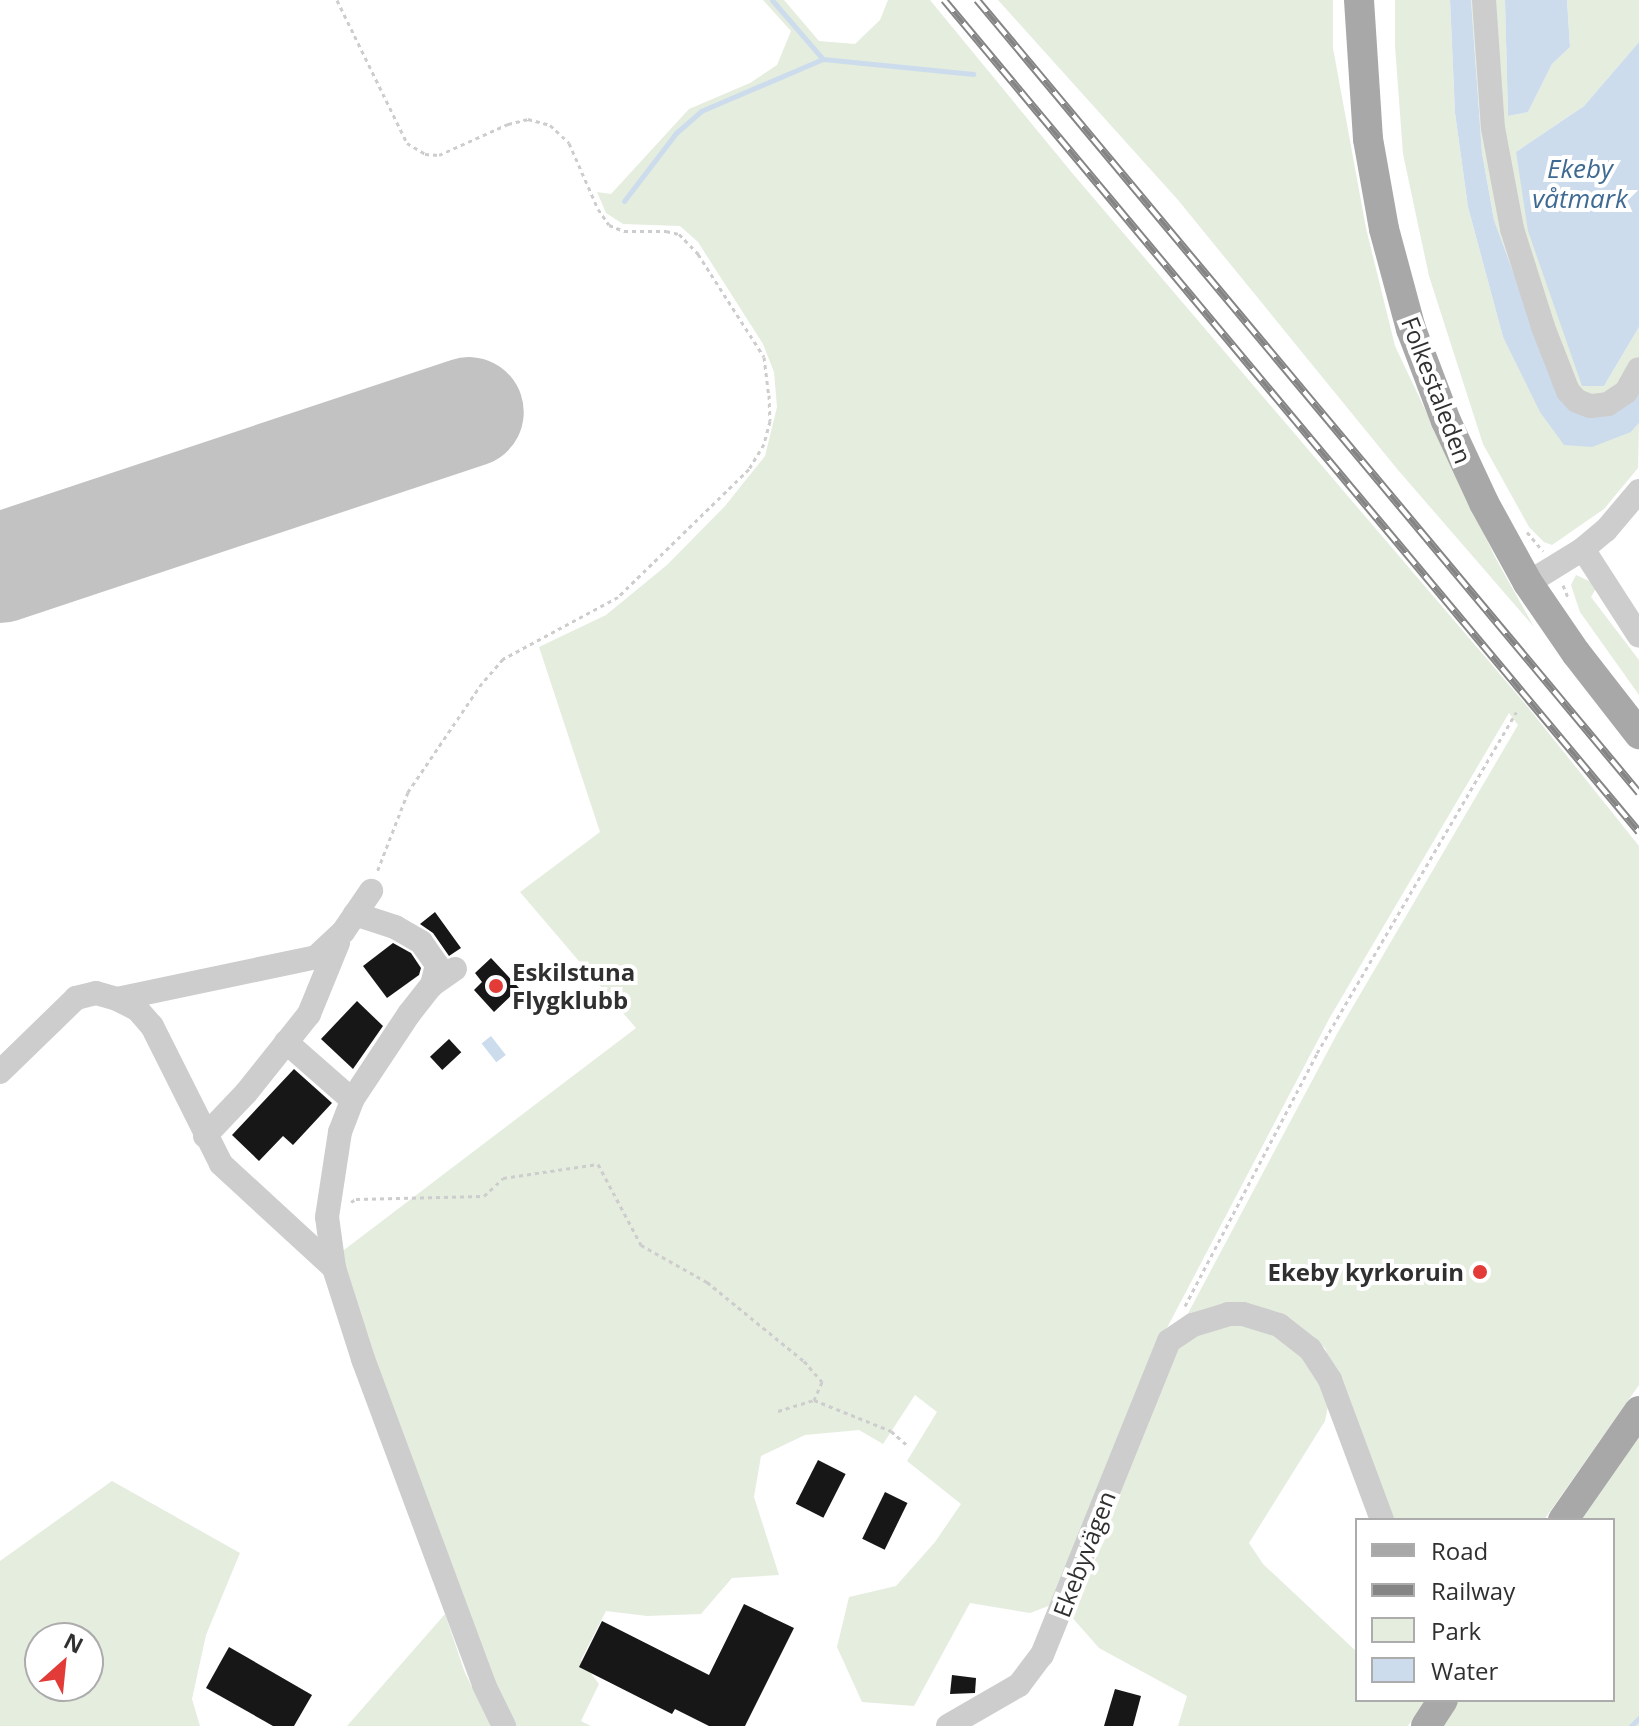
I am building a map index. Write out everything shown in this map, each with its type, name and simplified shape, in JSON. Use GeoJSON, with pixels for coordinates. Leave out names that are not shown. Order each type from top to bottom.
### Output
{"type":"FeatureCollection","features":[{"type":"Feature","properties":{"kind":"main road","name":"Folkestaleden"},"geometry":{"type":"LineString","coordinates":[[1359,0],[1358,35],[1368,139],[1384,229],[1403,300],[1446,421],[1484,503],[1540,575],[1576,653],[1639,734]]}},
{"type":"Feature","properties":{"kind":"main road"},"geometry":{"type":"LineString","coordinates":[[1564,1518],[1639,1411]]}},
{"type":"Feature","properties":{"kind":"main road"},"geometry":{"type":"LineString","coordinates":[[1426,1726],[1442,1702]]}},
{"type":"Feature","properties":{"kind":"street"},"geometry":{"type":"LineString","coordinates":[[1484,0],[1493,128],[1512,229],[1543,327],[1568,391],[1577,401],[1590,406],[1608,404],[1626,392],[1639,369]]}},
{"type":"Feature","properties":{"kind":"street"},"geometry":{"type":"LineString","coordinates":[[1540,575],[1583,549],[1606,530],[1639,491]]}},
{"type":"Feature","properties":{"kind":"street"},"geometry":{"type":"LineString","coordinates":[[1583,549],[1639,636]]}},
{"type":"Feature","properties":{"kind":"street"},"geometry":{"type":"LineString","coordinates":[[117,999],[316,957],[349,923],[371,891]]}},
{"type":"Feature","properties":{"kind":"street"},"geometry":{"type":"LineString","coordinates":[[349,923],[395,927],[421,942],[437,965],[432,985]]}},
{"type":"Feature","properties":{"kind":"street"},"geometry":{"type":"LineString","coordinates":[[205,1136],[246,1093],[309,1014],[349,923]]}},
{"type":"Feature","properties":{"kind":"street"},"geometry":{"type":"LineString","coordinates":[[455,969],[432,985],[352,1100],[340,1132],[327,1217],[334,1268],[363,1359],[484,1685],[504,1726]]}},
{"type":"Feature","properties":{"kind":"street"},"geometry":{"type":"LineString","coordinates":[[0,1072],[76,998],[96,993],[137,1009],[152,1026],[205,1136],[231,1175],[334,1268]]}},
{"type":"Feature","properties":{"kind":"street"},"geometry":{"type":"LineString","coordinates":[[286,1042],[352,1100]]}},
{"type":"Feature","properties":{"kind":"street"},"geometry":{"type":"LineString","coordinates":[[1169,1341],[1193,1325],[1228,1314],[1264,1319],[1296,1335],[1316,1356],[1330,1380],[1381,1518]]}},
{"type":"Feature","properties":{"kind":"street","name":"Ekebyvägen"},"geometry":{"type":"LineString","coordinates":[[948,1726],[1019,1685],[1042,1655],[1169,1341]]}},
{"type":"Feature","properties":{"kind":"path"},"geometry":{"type":"LineString","coordinates":[[337,0],[407,143],[425,154],[439,155],[508,124],[528,119],[550,125],[569,143],[598,209],[609,225],[624,231],[679,234],[698,254],[764,357],[770,421],[764,444],[749,469],[618,597],[588,617],[503,659],[482,683],[408,792],[371,891]]}},
{"type":"Feature","properties":{"kind":"path"},"geometry":{"type":"LineString","coordinates":[[1522,528],[1535,539],[1540,575],[1572,611]]}},
{"type":"Feature","properties":{"kind":"path"},"geometry":{"type":"LineString","coordinates":[[1169,1341],[1238,1200],[1317,1053],[1516,712]]}},
{"type":"Feature","properties":{"kind":"path"},"geometry":{"type":"LineString","coordinates":[[327,1217],[356,1199],[484,1196],[503,1178],[598,1164],[641,1245],[707,1282],[804,1361],[822,1382],[814,1400]]}},
{"type":"Feature","properties":{"kind":"path"},"geometry":{"type":"LineString","coordinates":[[778,1411],[814,1400],[891,1431],[907,1445]]}},
{"type":"Feature","properties":{"kind":"green space"},"geometry":{"type":"Polygon","coordinates":[[[763,0],[784,0],[819,41],[855,44],[880,20],[888,0],[930,0],[1073,174],[1527,706],[1639,846],[1639,1385],[1545,1518],[1390,1518],[1325,1348],[1288,1319],[1185,1319],[1338,1032],[1518,725],[1509,713],[1329,1019],[1146,1368],[1059,1602],[1030,1613],[970,1603],[914,1706],[862,1702],[837,1647],[849,1597],[896,1586],[935,1542],[961,1504],[907,1461],[937,1412],[915,1395],[883,1444],[859,1430],[805,1435],[761,1456],[754,1497],[779,1575],[732,1578],[701,1614],[647,1616],[606,1611],[581,1660],[599,1684],[581,1721],[591,1726],[513,1726],[500,1707],[363,1331],[340,1253],[636,1028],[520,892],[600,832],[539,647],[606,615],[667,565],[725,506],[765,456],[777,407],[774,372],[763,344],[698,242],[680,226],[623,224],[606,213],[597,192],[611,194],[689,109],[750,83],[777,65],[791,31],[763,0]]]}},
{"type":"Feature","properties":{"kind":"green space"},"geometry":{"type":"Polygon","coordinates":[[[998,0],[1333,0],[1333,48],[1366,228],[1395,346],[1495,557],[1534,627],[1398,470],[1178,200],[998,0]]]}},
{"type":"Feature","properties":{"kind":"green space"},"geometry":{"type":"Polygon","coordinates":[[[1395,0],[1450,0],[1455,113],[1468,207],[1503,337],[1520,368],[1631,432],[1639,423],[1638,468],[1604,509],[1552,545],[1544,542],[1529,527],[1483,444],[1429,276],[1403,154],[1395,0]]]}},
{"type":"Feature","properties":{"kind":"green space"},"geometry":{"type":"Polygon","coordinates":[[[1471,0],[1505,0],[1508,116],[1528,112],[1552,64],[1570,47],[1567,0],[1639,0],[1639,42],[1584,106],[1516,152],[1604,386],[1639,327],[1639,383],[1633,393],[1558,394],[1494,220],[1482,153],[1471,0]]]}},
{"type":"Feature","properties":{"kind":"green space"},"geometry":{"type":"Polygon","coordinates":[[[1576,575],[1598,585],[1591,597],[1639,660],[1639,695],[1580,612],[1571,585],[1576,575]]]}},
{"type":"Feature","properties":{"kind":"green space"},"geometry":{"type":"Polygon","coordinates":[[[1235,1320],[1279,1331],[1304,1349],[1329,1401],[1325,1421],[1249,1543],[1263,1564],[1355,1650],[1355,1702],[1424,1702],[1408,1726],[1178,1726],[1187,1696],[1099,1648],[1069,1614],[1105,1539],[1128,1460],[1178,1346],[1203,1327],[1235,1320]]]}},
{"type":"Feature","properties":{"kind":"green space"},"geometry":{"type":"Polygon","coordinates":[[[1639,1428],[1639,1726],[1440,1726],[1456,1702],[1615,1702],[1615,1518],[1579,1518],[1639,1428]]]}},
{"type":"Feature","properties":{"kind":"green space"},"geometry":{"type":"Polygon","coordinates":[[[112,1481],[240,1553],[206,1635],[192,1699],[200,1726],[0,1726],[0,1561],[112,1481]]]}},
{"type":"Feature","properties":{"kind":"green space"},"geometry":{"type":"Polygon","coordinates":[[[445,1614],[465,1673],[492,1726],[347,1726],[445,1614]]]}},
{"type":"Feature","properties":{"kind":"water","name":"Ekeby våtmark"},"geometry":{"type":"Polygon","coordinates":[[[1450,0],[1471,0],[1482,153],[1494,220],[1558,394],[1569,407],[1639,383],[1639,423],[1631,432],[1592,447],[1564,445],[1540,412],[1503,337],[1468,207],[1455,113],[1450,0]]]}},
{"type":"Feature","properties":{"kind":"water","name":"Ekeby våtmark"},"geometry":{"type":"Polygon","coordinates":[[[1505,0],[1567,0],[1570,47],[1552,64],[1528,112],[1508,116],[1505,0]]]}},
{"type":"Feature","properties":{"kind":"water","name":"Ekeby våtmark"},"geometry":{"type":"Polygon","coordinates":[[[1639,42],[1639,327],[1604,386],[1582,386],[1528,231],[1516,152],[1584,106],[1639,42]]]}},
{"type":"Feature","properties":{"kind":"water"},"geometry":{"type":"Polygon","coordinates":[[[491,1036],[506,1055],[496,1062],[482,1043],[491,1036]]]}},
{"type":"Feature","properties":{"kind":"building"},"geometry":{"type":"Polygon","coordinates":[[[435,912],[461,948],[449,956],[433,933],[420,924],[435,912]]]}},
{"type":"Feature","properties":{"kind":"building"},"geometry":{"type":"Polygon","coordinates":[[[393,943],[411,953],[421,968],[419,975],[387,998],[363,966],[393,943]]]}},
{"type":"Feature","properties":{"kind":"building"},"geometry":{"type":"Polygon","coordinates":[[[491,958],[519,988],[494,1012],[474,990],[482,982],[475,973],[491,958]]]}},
{"type":"Feature","properties":{"kind":"building"},"geometry":{"type":"Polygon","coordinates":[[[357,1001],[383,1026],[353,1069],[321,1039],[357,1001]]]}},
{"type":"Feature","properties":{"kind":"building"},"geometry":{"type":"Polygon","coordinates":[[[449,1039],[461,1052],[442,1070],[430,1057],[449,1039]]]}},
{"type":"Feature","properties":{"kind":"building"},"geometry":{"type":"Polygon","coordinates":[[[294,1069],[332,1103],[293,1145],[283,1136],[259,1161],[232,1135],[294,1069]]]}},
{"type":"Feature","properties":{"kind":"building"},"geometry":{"type":"Polygon","coordinates":[[[818,1460],[846,1474],[823,1518],[796,1504],[818,1460]]]}},
{"type":"Feature","properties":{"kind":"building"},"geometry":{"type":"Polygon","coordinates":[[[885,1492],[907,1503],[885,1550],[862,1539],[885,1492]]]}},
{"type":"Feature","properties":{"kind":"building"},"geometry":{"type":"Polygon","coordinates":[[[744,1604],[794,1628],[745,1726],[709,1726],[675,1709],[672,1714],[579,1667],[602,1621],[709,1675],[744,1604]]]}},
{"type":"Feature","properties":{"kind":"building"},"geometry":{"type":"Polygon","coordinates":[[[229,1647],[312,1695],[294,1726],[273,1726],[206,1688],[229,1647]]]}},
{"type":"Feature","properties":{"kind":"building"},"geometry":{"type":"Polygon","coordinates":[[[952,1675],[976,1678],[975,1693],[950,1694],[952,1675]]]}},
{"type":"Feature","properties":{"kind":"building"},"geometry":{"type":"Polygon","coordinates":[[[1115,1689],[1141,1696],[1133,1726],[1104,1726],[1115,1689]]]}},
{"type":"Feature","properties":{"kind":"waterway"},"geometry":{"type":"LineString","coordinates":[[772,0],[823,59],[973,74]]}},
{"type":"Feature","properties":{"kind":"waterway"},"geometry":{"type":"LineString","coordinates":[[624,201],[676,133],[701,111],[823,59]]}},
{"type":"Feature","properties":{"kind":"waterway"},"geometry":{"type":"LineString","coordinates":[[1631,1726],[1639,1718]]}},
{"type":"Feature","properties":{"kind":"runway"},"geometry":{"type":"LineString","coordinates":[[0,568],[469,412]]}},
{"type":"Feature","properties":{"kind":"railway"},"geometry":{"type":"LineString","coordinates":[[944,0],[1639,832]]}},
{"type":"Feature","properties":{"kind":"railway"},"geometry":{"type":"LineString","coordinates":[[977,0],[1639,793]]}},
{"type":"Feature","properties":{"kind":"place","name":"Eskilstuna Flygklubb"},"geometry":{"type":"Point","coordinates":[496,986]}},
{"type":"Feature","properties":{"kind":"place","name":"Ekeby kyrkoruin"},"geometry":{"type":"Point","coordinates":[1480,1272]}}]}
